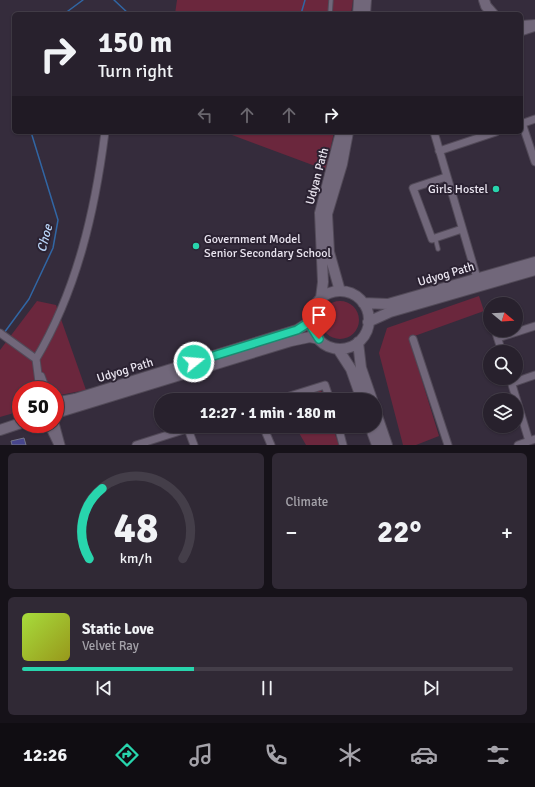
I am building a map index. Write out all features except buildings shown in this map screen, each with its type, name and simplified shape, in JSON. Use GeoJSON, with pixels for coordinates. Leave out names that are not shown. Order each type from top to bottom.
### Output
{"type":"FeatureCollection","features":[{"type":"Feature","properties":{"kind":"main road"},"geometry":{"type":"LineString","coordinates":[[358,12],[359,0]]}},
{"type":"Feature","properties":{"kind":"main road"},"geometry":{"type":"LineString","coordinates":[[365,12],[366,0]]}},
{"type":"Feature","properties":{"kind":"main road"},"geometry":{"type":"LineString","coordinates":[[523,26],[535,26]]}},
{"type":"Feature","properties":{"kind":"main road","name":"Udyan Path"},"geometry":{"type":"LineString","coordinates":[[321,298],[323,282],[320,212],[340,134]]}},
{"type":"Feature","properties":{"kind":"main road","name":"Udyan Path"},"geometry":{"type":"LineString","coordinates":[[340,291],[329,252],[327,214],[342,164],[348,134]]}},
{"type":"Feature","properties":{"kind":"main road","name":"Udyog Path"},"geometry":{"type":"LineString","coordinates":[[363,304],[388,304],[535,262]]}},
{"type":"Feature","properties":{"kind":"main road","name":"Udyog Path"},"geometry":{"type":"LineString","coordinates":[[368,322],[390,312],[535,270]]}},
{"type":"Feature","properties":{"kind":"main road"},"geometry":{"type":"LineString","coordinates":[[340,291],[353,294],[363,304],[367,312],[368,322],[364,335],[358,342],[349,347],[338,348],[330,347],[319,339],[312,328],[311,316],[314,308],[321,298],[330,293],[340,291]]}},
{"type":"Feature","properties":{"kind":"main road","name":"Udyog Path"},"geometry":{"type":"LineString","coordinates":[[64,406],[75,399],[297,330],[308,323],[311,316]]}},
{"type":"Feature","properties":{"kind":"main road","name":"Udyog Path"},"geometry":{"type":"LineString","coordinates":[[64,409],[290,341],[310,337],[319,339]]}},
{"type":"Feature","properties":{"kind":"main road"},"geometry":{"type":"LineString","coordinates":[[358,342],[361,368],[370,393]]}},
{"type":"Feature","properties":{"kind":"main road"},"geometry":{"type":"LineString","coordinates":[[338,348],[351,369],[360,393]]}},
{"type":"Feature","properties":{"kind":"main road"},"geometry":{"type":"LineString","coordinates":[[0,424],[12,420]]}},
{"type":"Feature","properties":{"kind":"main road"},"geometry":{"type":"LineString","coordinates":[[0,430],[12,427]]}},
{"type":"Feature","properties":{"kind":"main road"},"geometry":{"type":"LineString","coordinates":[[382,430],[387,445]]}},
{"type":"Feature","properties":{"kind":"main road"},"geometry":{"type":"LineString","coordinates":[[373,433],[377,445]]}},
{"type":"Feature","properties":{"kind":"street"},"geometry":{"type":"LineString","coordinates":[[523,31],[535,26]]}},
{"type":"Feature","properties":{"kind":"street"},"geometry":{"type":"LineString","coordinates":[[523,124],[535,119]]}},
{"type":"Feature","properties":{"kind":"street"},"geometry":{"type":"LineString","coordinates":[[523,127],[535,162]]}},
{"type":"Feature","properties":{"kind":"street"},"geometry":{"type":"LineString","coordinates":[[39,381],[36,361],[50,336],[80,257],[95,201],[105,134]]}},
{"type":"Feature","properties":{"kind":"street"},"geometry":{"type":"LineString","coordinates":[[435,134],[477,278]]}},
{"type":"Feature","properties":{"kind":"street"},"geometry":{"type":"LineString","coordinates":[[439,151],[485,134]]}},
{"type":"Feature","properties":{"kind":"street"},"geometry":{"type":"LineString","coordinates":[[446,177],[413,188],[432,238],[462,229]]}},
{"type":"Feature","properties":{"kind":"street"},"geometry":{"type":"LineString","coordinates":[[500,345],[498,338],[535,326]]}},
{"type":"Feature","properties":{"kind":"street"},"geometry":{"type":"LineString","coordinates":[[0,333],[18,345],[36,361],[43,381]]}},
{"type":"Feature","properties":{"kind":"street"},"geometry":{"type":"LineString","coordinates":[[413,339],[448,445]]}},
{"type":"Feature","properties":{"kind":"street"},"geometry":{"type":"LineString","coordinates":[[523,378],[535,375]]}},
{"type":"Feature","properties":{"kind":"street"},"geometry":{"type":"LineString","coordinates":[[299,393],[325,385],[328,393]]}},
{"type":"Feature","properties":{"kind":"street"},"geometry":{"type":"LineString","coordinates":[[513,385],[532,440],[518,445]]}},
{"type":"Feature","properties":{"kind":"street"},"geometry":{"type":"LineString","coordinates":[[52,433],[58,445]]}},
{"type":"Feature","properties":{"kind":"street"},"geometry":{"type":"LineString","coordinates":[[59,433],[61,445]]}},
{"type":"Feature","properties":{"kind":"street"},"geometry":{"type":"LineString","coordinates":[[136,445],[173,433]]}},
{"type":"Feature","properties":{"kind":"street"},"geometry":{"type":"LineString","coordinates":[[190,433],[194,445]]}},
{"type":"Feature","properties":{"kind":"street"},"geometry":{"type":"LineString","coordinates":[[266,433],[271,445]]}},
{"type":"Feature","properties":{"kind":"street"},"geometry":{"type":"LineString","coordinates":[[340,433],[343,445]]}},
{"type":"Feature","properties":{"kind":"lane"},"geometry":{"type":"LineString","coordinates":[[330,12],[331,0]]}},
{"type":"Feature","properties":{"kind":"lane"},"geometry":{"type":"LineString","coordinates":[[435,238],[438,249]]}},
{"type":"Feature","properties":{"kind":"shaded area"},"geometry":{"type":"Polygon","coordinates":[[[177,0],[353,0],[351,12],[175,12],[177,0]]]}},
{"type":"Feature","properties":{"kind":"shaded area"},"geometry":{"type":"Polygon","coordinates":[[[229,134],[334,134],[326,170],[229,134]]]}},
{"type":"Feature","properties":{"kind":"shaded area"},"geometry":{"type":"Polygon","coordinates":[[[479,296],[483,308],[483,311],[409,338],[439,436],[416,445],[403,445],[379,353],[387,328],[479,296]]]}},
{"type":"Feature","properties":{"kind":"shaded area"},"geometry":{"type":"Polygon","coordinates":[[[37,301],[56,305],[86,390],[64,394],[64,381],[12,381],[12,414],[0,417],[0,350],[37,301]]]}},
{"type":"Feature","properties":{"kind":"shaded area"},"geometry":{"type":"Polygon","coordinates":[[[336,301],[344,301],[356,310],[359,320],[356,330],[350,336],[344,339],[336,339],[324,330],[321,324],[321,316],[330,304],[336,301]]]}},
{"type":"Feature","properties":{"kind":"shaded area"},"geometry":{"type":"Polygon","coordinates":[[[321,390],[322,393],[312,393],[321,390]]]}},
{"type":"Feature","properties":{"kind":"shaded area"},"geometry":{"type":"Polygon","coordinates":[[[299,433],[335,433],[339,445],[306,445],[299,433]]]}},
{"type":"Feature","properties":{"kind":"waterway","name":"Choe"},"geometry":{"type":"LineString","coordinates":[[67,12],[83,0]]}},
{"type":"Feature","properties":{"kind":"waterway","name":"Choe"},"geometry":{"type":"LineString","coordinates":[[114,0],[127,12]]}},
{"type":"Feature","properties":{"kind":"waterway","name":"Choe"},"geometry":{"type":"LineString","coordinates":[[302,12],[305,0]]}},
{"type":"Feature","properties":{"kind":"waterway","name":"Choe"},"geometry":{"type":"LineString","coordinates":[[4,333],[29,299],[53,248],[58,220],[32,134]]}},
{"type":"Feature","properties":{"kind":"place","name":"Girls Hostel"},"geometry":{"type":"Point","coordinates":[496,189]}},
{"type":"Feature","properties":{"kind":"place","name":"Government Model Senior Secondary School"},"geometry":{"type":"Point","coordinates":[196,246]}},
{"type":"Feature","properties":{"kind":"route"},"geometry":{"type":"LineString","coordinates":[[194,362],[297,330],[308,323],[311,316],[312,328],[319,339]]}}]}
